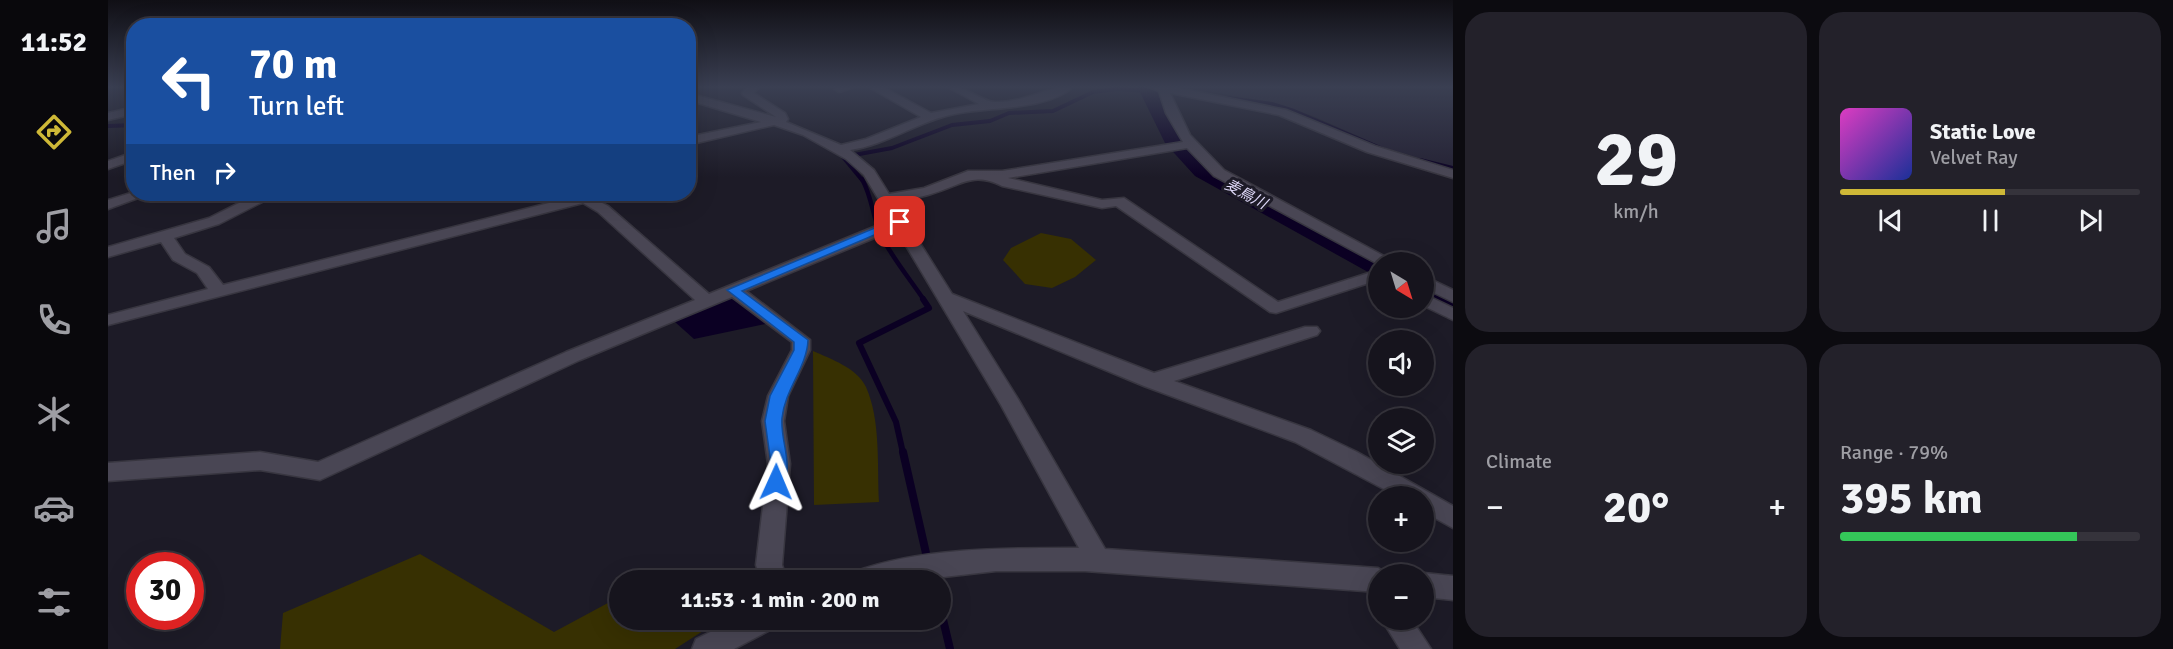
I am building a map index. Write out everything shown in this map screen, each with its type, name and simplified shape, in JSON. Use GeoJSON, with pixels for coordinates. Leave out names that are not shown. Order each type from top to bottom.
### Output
{"type":"FeatureCollection","features":[{"type":"Feature","properties":{"kind":"street"},"geometry":{"type":"LineString","coordinates":[[753,116],[842,148],[869,172],[1011,404],[1097,558]]}},
{"type":"Feature","properties":{"kind":"street"},"geometry":{"type":"LineString","coordinates":[[696,139],[774,123],[782,116]]}},
{"type":"Feature","properties":{"kind":"street"},"geometry":{"type":"LineString","coordinates":[[842,148],[864,147],[934,116]]}},
{"type":"Feature","properties":{"kind":"street"},"geometry":{"type":"LineString","coordinates":[[1175,116],[1200,157],[1219,173],[1368,252]]}},
{"type":"Feature","properties":{"kind":"street"},"geometry":{"type":"LineString","coordinates":[[1292,116],[1371,149],[1453,174]]}},
{"type":"Feature","properties":{"kind":"street"},"geometry":{"type":"LineString","coordinates":[[887,199],[928,191],[968,175],[991,175],[1191,144]]}},
{"type":"Feature","properties":{"kind":"street"},"geometry":{"type":"LineString","coordinates":[[108,165],[126,159]]}},
{"type":"Feature","properties":{"kind":"street"},"geometry":{"type":"LineString","coordinates":[[991,175],[1007,183],[1102,204],[1119,201],[1276,308],[1368,278]]}},
{"type":"Feature","properties":{"kind":"street"},"geometry":{"type":"LineString","coordinates":[[108,205],[126,199]]}},
{"type":"Feature","properties":{"kind":"street"},"geometry":{"type":"LineString","coordinates":[[108,252],[213,221],[253,201]]}},
{"type":"Feature","properties":{"kind":"street"},"geometry":{"type":"LineString","coordinates":[[108,320],[563,201]]}},
{"type":"Feature","properties":{"kind":"street"},"geometry":{"type":"LineString","coordinates":[[590,201],[603,209],[707,301]]}},
{"type":"Feature","properties":{"kind":"street"},"geometry":{"type":"LineString","coordinates":[[108,472],[260,461],[320,471],[573,356],[900,222]]}},
{"type":"Feature","properties":{"kind":"street"},"geometry":{"type":"LineString","coordinates":[[160,237],[167,239],[179,257],[203,270],[219,292]]}},
{"type":"Feature","properties":{"kind":"street"},"geometry":{"type":"LineString","coordinates":[[1434,287],[1453,297]]}},
{"type":"Feature","properties":{"kind":"street"},"geometry":{"type":"LineString","coordinates":[[733,290],[801,340],[801,350],[778,396],[773,421],[779,464],[771,527],[771,570]]}},
{"type":"Feature","properties":{"kind":"street"},"geometry":{"type":"LineString","coordinates":[[946,298],[1151,381],[1303,436],[1398,486]]}},
{"type":"Feature","properties":{"kind":"street"},"geometry":{"type":"LineString","coordinates":[[1434,305],[1453,315]]}},
{"type":"Feature","properties":{"kind":"street"},"geometry":{"type":"LineString","coordinates":[[1151,381],[1311,331]]}},
{"type":"Feature","properties":{"kind":"street"},"geometry":{"type":"LineString","coordinates":[[1434,507],[1453,518]]}},
{"type":"Feature","properties":{"kind":"street"},"geometry":{"type":"LineString","coordinates":[[909,570],[990,559],[1097,558],[1368,584]]}},
{"type":"Feature","properties":{"kind":"street"},"geometry":{"type":"LineString","coordinates":[[1434,586],[1453,588]]}},
{"type":"Feature","properties":{"kind":"street"},"geometry":{"type":"LineString","coordinates":[[706,649],[743,630]]}},
{"type":"Feature","properties":{"kind":"street"},"geometry":{"type":"LineString","coordinates":[[1403,630],[1417,649]]}},
{"type":"Feature","properties":{"kind":"shaded area"},"geometry":{"type":"Polygon","coordinates":[[[1314,116],[1453,116],[1453,168],[1382,147],[1314,116]]]}},
{"type":"Feature","properties":{"kind":"shaded area"},"geometry":{"type":"Polygon","coordinates":[[[1041,233],[1071,239],[1096,260],[1075,277],[1052,288],[1025,284],[1003,260],[1011,248],[1041,233]]]}},
{"type":"Feature","properties":{"kind":"shaded area"},"geometry":{"type":"Polygon","coordinates":[[[725,298],[737,300],[770,323],[694,339],[675,322],[725,298]]]}},
{"type":"Feature","properties":{"kind":"shaded area"},"geometry":{"type":"Polygon","coordinates":[[[813,351],[850,369],[866,387],[871,400],[876,429],[879,502],[814,505],[813,351]]]}},
{"type":"Feature","properties":{"kind":"shaded area"},"geometry":{"type":"Polygon","coordinates":[[[420,554],[554,632],[609,602],[609,630],[704,630],[675,649],[280,649],[283,613],[420,554]]]}},
{"type":"Feature","properties":{"kind":"waterway"},"geometry":{"type":"LineString","coordinates":[[862,180],[843,157],[892,148],[952,125],[990,121],[1001,116]]}},
{"type":"Feature","properties":{"kind":"waterway","name":"麦鳥川"},"geometry":{"type":"LineString","coordinates":[[1162,116],[1176,143],[1203,171],[1368,261]]}},
{"type":"Feature","properties":{"kind":"waterway"},"geometry":{"type":"LineString","coordinates":[[1306,116],[1385,150]]}},
{"type":"Feature","properties":{"kind":"waterway"},"geometry":{"type":"LineString","coordinates":[[108,126],[126,125]]}},
{"type":"Feature","properties":{"kind":"waterway"},"geometry":{"type":"LineString","coordinates":[[1420,160],[1453,168]]}},
{"type":"Feature","properties":{"kind":"waterway"},"geometry":{"type":"LineString","coordinates":[[862,179],[882,237],[924,300]]}},
{"type":"Feature","properties":{"kind":"waterway","name":"麦鳥川"},"geometry":{"type":"LineString","coordinates":[[1434,295],[1453,305]]}},
{"type":"Feature","properties":{"kind":"waterway"},"geometry":{"type":"LineString","coordinates":[[903,453],[896,422],[859,343],[929,308],[923,299]]}},
{"type":"Feature","properties":{"kind":"waterway"},"geometry":{"type":"LineString","coordinates":[[903,452],[928,562]]}},
{"type":"Feature","properties":{"kind":"waterway"},"geometry":{"type":"LineString","coordinates":[[945,630],[950,649]]}},
{"type":"Feature","properties":{"kind":"route"},"geometry":{"type":"LineString","coordinates":[[776,482],[779,464],[773,421],[778,396],[801,350],[801,340],[796,334],[733,290],[900,222]]}}]}
